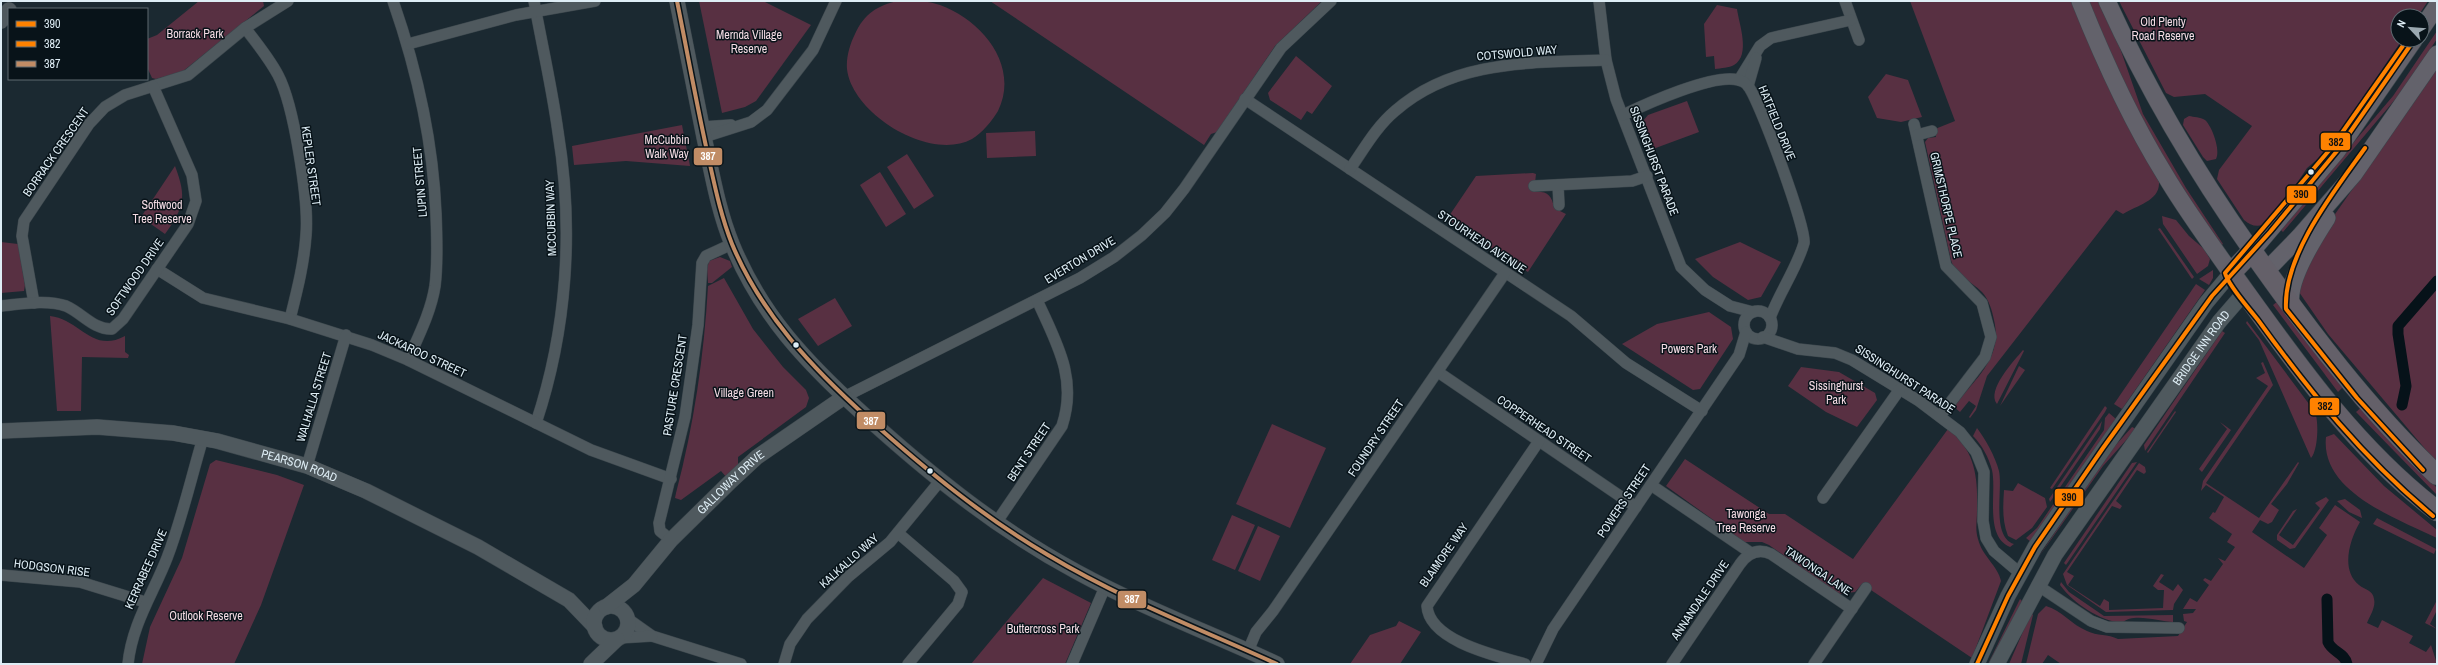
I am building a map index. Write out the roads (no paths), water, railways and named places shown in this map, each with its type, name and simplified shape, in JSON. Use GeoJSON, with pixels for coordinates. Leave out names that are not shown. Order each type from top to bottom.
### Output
{"type":"FeatureCollection","features":[{"type":"Feature","properties":{"kind":"highway","name":"BRIDGE INN ROAD"},"geometry":{"type":"LineString","coordinates":[[2231,273],[2252,251]]}},
{"type":"Feature","properties":{"kind":"highway"},"geometry":{"type":"LineString","coordinates":[[2252,251],[2292,308],[2362,394],[2437,475]]}},
{"type":"Feature","properties":{"kind":"highway","name":"BRIDGE INN ROAD"},"geometry":{"type":"LineString","coordinates":[[2245,292],[2266,271]]}},
{"type":"Feature","properties":{"kind":"highway"},"geometry":{"type":"LineString","coordinates":[[2231,273],[2332,410],[2388,468],[2437,510]]}},
{"type":"Feature","properties":{"kind":"highway"},"geometry":{"type":"LineString","coordinates":[[2332,410],[2344,401],[2362,394]]}},
{"type":"Feature","properties":{"kind":"main road"},"geometry":{"type":"LineString","coordinates":[[2080,1],[2117,87],[2135,122],[2165,175],[2231,273]]}},
{"type":"Feature","properties":{"kind":"main road"},"geometry":{"type":"LineString","coordinates":[[2107,1],[2155,98],[2180,142],[2252,251]]}},
{"type":"Feature","properties":{"kind":"main road"},"geometry":{"type":"LineString","coordinates":[[2430,16],[2437,6]]}},
{"type":"Feature","properties":{"kind":"main road","name":"BRIDGE INN ROAD"},"geometry":{"type":"LineString","coordinates":[[2252,251],[2337,151],[2408,48]]}},
{"type":"Feature","properties":{"kind":"main road","name":"BRIDGE INN ROAD"},"geometry":{"type":"LineString","coordinates":[[2266,271],[2300,236],[2354,174],[2437,54]]}},
{"type":"Feature","properties":{"kind":"main road"},"geometry":{"type":"LineString","coordinates":[[2292,308],[2290,292],[2299,269],[2319,231],[2354,174]]}},
{"type":"Feature","properties":{"kind":"street","name":"BORRACK CRESCENT"},"geometry":{"type":"LineString","coordinates":[[34,303],[22,236],[24,221],[89,124],[99,113],[125,95],[188,75],[275,4],[288,1]]}},
{"type":"Feature","properties":{"kind":"street","name":"LUPIN STREET"},"geometry":{"type":"LineString","coordinates":[[393,1],[408,44],[423,102],[431,150],[438,243],[432,298],[408,360]]}},
{"type":"Feature","properties":{"kind":"street"},"geometry":{"type":"LineString","coordinates":[[408,44],[495,20],[535,6],[595,1]]}},
{"type":"Feature","properties":{"kind":"street"},"geometry":{"type":"LineString","coordinates":[[677,1],[718,201],[732,244],[748,278],[779,328],[816,372],[940,481],[996,523],[1038,550],[1104,587],[1277,664]]}},
{"type":"Feature","properties":{"kind":"street"},"geometry":{"type":"LineString","coordinates":[[703,132],[739,125],[760,117],[776,101],[813,50],[836,1]]}},
{"type":"Feature","properties":{"kind":"street","name":"EVERTON DRIVE"},"geometry":{"type":"LineString","coordinates":[[844,397],[1037,300],[1099,267],[1142,235],[1184,189],[1281,48],[1295,32],[1331,1]]}},
{"type":"Feature","properties":{"kind":"street","name":"SISSINGHURST PARADE"},"geometry":{"type":"LineString","coordinates":[[1599,1],[1606,60],[1616,99],[1681,267],[1705,290],[1730,306],[1756,312]]}},
{"type":"Feature","properties":{"kind":"street"},"geometry":{"type":"LineString","coordinates":[[1845,1],[1859,40]]}},
{"type":"Feature","properties":{"kind":"street","name":"MCCUBBIN WAY"},"geometry":{"type":"LineString","coordinates":[[535,6],[559,133],[564,187],[566,247],[558,340],[545,396],[536,423]]}},
{"type":"Feature","properties":{"kind":"street"},"geometry":{"type":"LineString","coordinates":[[1,21],[8,11]]}},
{"type":"Feature","properties":{"kind":"street"},"geometry":{"type":"LineString","coordinates":[[1623,115],[1684,89],[1729,80],[1744,83],[1757,51],[1765,42],[1779,35],[1852,20]]}},
{"type":"Feature","properties":{"kind":"street","name":"KEPLER STREET"},"geometry":{"type":"LineString","coordinates":[[245,28],[278,74],[285,91],[299,160],[306,234],[302,268],[290,318]]}},
{"type":"Feature","properties":{"kind":"street","name":"COTSWOLD WAY"},"geometry":{"type":"LineString","coordinates":[[1350,169],[1378,129],[1395,111],[1413,97],[1441,81],[1491,66],[1606,60]]}},
{"type":"Feature","properties":{"kind":"street","name":"HATFIELD DRIVE"},"geometry":{"type":"LineString","coordinates":[[1744,83],[1763,119],[1804,231],[1804,243],[1779,294],[1771,322]]}},
{"type":"Feature","properties":{"kind":"street","name":"SOFTWOOD DRIVE"},"geometry":{"type":"LineString","coordinates":[[1,306],[34,303],[65,306],[100,328],[112,329],[123,319],[188,224],[196,201],[192,175],[153,86]]}},
{"type":"Feature","properties":{"kind":"street","name":"STOURHEAD AVENUE"},"geometry":{"type":"LineString","coordinates":[[1245,99],[1584,326],[1605,346],[1635,370],[1702,411]]}},
{"type":"Feature","properties":{"kind":"street","name":"GRIMSTHORPE PLACE"},"geometry":{"type":"LineString","coordinates":[[1932,131],[1916,130],[1946,266],[1982,302],[1991,337],[1985,357],[1940,416]]}},
{"type":"Feature","properties":{"kind":"street"},"geometry":{"type":"LineString","coordinates":[[1534,186],[1632,181],[1647,176]]}},
{"type":"Feature","properties":{"kind":"street"},"geometry":{"type":"LineString","coordinates":[[1558,185],[1559,205]]}},
{"type":"Feature","properties":{"kind":"street","name":"PASTURE CRESCENT"},"geometry":{"type":"LineString","coordinates":[[671,540],[660,531],[659,523],[685,417],[698,325],[702,263],[706,256],[732,244]]}},
{"type":"Feature","properties":{"kind":"street","name":"JACKAROO STREET"},"geometry":{"type":"LineString","coordinates":[[157,269],[203,298],[290,318],[346,335],[408,360],[592,450],[671,479]]}},
{"type":"Feature","properties":{"kind":"street","name":"FOUNDRY STREET"},"geometry":{"type":"LineString","coordinates":[[1251,653],[1256,632],[1269,618],[1505,273]]}},
{"type":"Feature","properties":{"kind":"street","name":"BRIDGE INN ROAD"},"geometry":{"type":"LineString","coordinates":[[1977,664],[2035,547],[2206,303],[2231,273]]}},
{"type":"Feature","properties":{"kind":"street","name":"BRIDGE INN ROAD"},"geometry":{"type":"LineString","coordinates":[[1997,664],[2055,555],[2219,322],[2245,292]]}},
{"type":"Feature","properties":{"kind":"street","name":"HATFIELD DRIVE"},"geometry":{"type":"LineString","coordinates":[[1756,312],[1779,294]]}},
{"type":"Feature","properties":{"kind":"street","name":"BENT STREET"},"geometry":{"type":"LineString","coordinates":[[996,523],[1062,426],[1066,413],[1063,357],[1037,300]]}},
{"type":"Feature","properties":{"kind":"street","name":"SISSINGHURST PARADE"},"geometry":{"type":"LineString","coordinates":[[1730,306],[1746,327]]}},
{"type":"Feature","properties":{"kind":"street"},"geometry":{"type":"LineString","coordinates":[[1756,312],[1771,322],[1769,333],[1761,338],[1752,337],[1746,327],[1747,317],[1756,312]]}},
{"type":"Feature","properties":{"kind":"street","name":"SISSINGHURST PARADE"},"geometry":{"type":"LineString","coordinates":[[1771,322],[1790,345]]}},
{"type":"Feature","properties":{"kind":"street","name":"POWERS STREET"},"geometry":{"type":"LineString","coordinates":[[1739,355],[1746,327]]}},
{"type":"Feature","properties":{"kind":"street","name":"WALHALLA STREET"},"geometry":{"type":"LineString","coordinates":[[307,466],[346,335]]}},
{"type":"Feature","properties":{"kind":"street","name":"SISSINGHURST PARADE"},"geometry":{"type":"LineString","coordinates":[[1761,338],[1790,345],[1803,350],[1844,356],[1900,389],[1940,416],[1960,432],[1976,452],[1982,465],[1985,480],[1983,521],[1986,538],[1994,551],[2021,574]]}},
{"type":"Feature","properties":{"kind":"street","name":"POWERS STREET"},"geometry":{"type":"LineString","coordinates":[[1536,664],[1553,628],[1739,355],[1761,338]]}},
{"type":"Feature","properties":{"kind":"street","name":"COPPERHEAD STREET"},"geometry":{"type":"LineString","coordinates":[[1438,372],[1636,507]]}},
{"type":"Feature","properties":{"kind":"street"},"geometry":{"type":"LineString","coordinates":[[1823,498],[1900,389]]}},
{"type":"Feature","properties":{"kind":"street","name":"GALLOWAY DRIVE"},"geometry":{"type":"LineString","coordinates":[[604,608],[634,585],[671,540],[722,489],[757,458],[844,397]]}},
{"type":"Feature","properties":{"kind":"street","name":"PEARSON ROAD"},"geometry":{"type":"LineString","coordinates":[[1,431],[97,427],[203,438],[272,455],[307,466],[358,487],[418,515],[570,600],[604,608]]}},
{"type":"Feature","properties":{"kind":"street","name":"KERRABEE DRIVE"},"geometry":{"type":"LineString","coordinates":[[128,664],[133,636],[145,602],[166,560],[178,529],[203,438]]}},
{"type":"Feature","properties":{"kind":"street","name":"BLAIMORE WAY"},"geometry":{"type":"LineString","coordinates":[[1525,664],[1472,649],[1462,644],[1431,620],[1427,606],[1539,441]]}},
{"type":"Feature","properties":{"kind":"street","name":"KALKALLO WAY"},"geometry":{"type":"LineString","coordinates":[[784,664],[790,644],[807,619],[848,577],[898,533],[940,481]]}},
{"type":"Feature","properties":{"kind":"street"},"geometry":{"type":"LineString","coordinates":[[1651,485],[1727,538],[1747,557]]}},
{"type":"Feature","properties":{"kind":"street"},"geometry":{"type":"LineString","coordinates":[[898,533],[954,581],[962,592],[958,604],[908,664]]}},
{"type":"Feature","properties":{"kind":"street","name":"TAWONGA LANE"},"geometry":{"type":"LineString","coordinates":[[1747,557],[1760,551],[1771,554],[1852,610]]}},
{"type":"Feature","properties":{"kind":"street","name":"ANNANDALE DRIVE"},"geometry":{"type":"LineString","coordinates":[[1672,664],[1747,557]]}},
{"type":"Feature","properties":{"kind":"street"},"geometry":{"type":"LineString","coordinates":[[2021,574],[2091,621],[2107,628],[2179,628]]}},
{"type":"Feature","properties":{"kind":"street","name":"HODGSON RISE"},"geometry":{"type":"LineString","coordinates":[[1,575],[80,582],[145,602]]}},
{"type":"Feature","properties":{"kind":"street","name":"GALLOWAY DRIVE"},"geometry":{"type":"LineString","coordinates":[[627,618],[634,585]]}},
{"type":"Feature","properties":{"kind":"street"},"geometry":{"type":"LineString","coordinates":[[1072,664],[1104,587]]}},
{"type":"Feature","properties":{"kind":"street"},"geometry":{"type":"LineString","coordinates":[[1814,664],[1866,588]]}},
{"type":"Feature","properties":{"kind":"street","name":"PEARSON ROAD"},"geometry":{"type":"LineString","coordinates":[[570,600],[595,628]]}},
{"type":"Feature","properties":{"kind":"street"},"geometry":{"type":"LineString","coordinates":[[592,663],[596,616],[604,608],[616,607],[627,618],[652,636],[738,664]]}},
{"type":"Feature","properties":{"kind":"street"},"geometry":{"type":"LineString","coordinates":[[592,663],[626,630],[627,618]]}},
{"type":"Feature","properties":{"kind":"street"},"geometry":{"type":"LineString","coordinates":[[595,628],[606,639],[652,636]]}},
{"type":"Feature","properties":{"kind":"waterway"},"geometry":{"type":"LineString","coordinates":[[2402,405],[2406,386],[2398,326],[2437,281]]}},
{"type":"Feature","properties":{"kind":"waterway"},"geometry":{"type":"LineString","coordinates":[[2327,599],[2328,642],[2332,648],[2344,657],[2347,664]]}},
{"type":"Feature","properties":{"kind":"park label","name":"Old Plenty Road Reserve"},"geometry":{"type":"Point","coordinates":[2163,29]}},
{"type":"Feature","properties":{"kind":"park label","name":"Borrack Park"},"geometry":{"type":"Point","coordinates":[195,34]}},
{"type":"Feature","properties":{"kind":"park label","name":"Mernda Village Reserve"},"geometry":{"type":"Point","coordinates":[749,42]}},
{"type":"Feature","properties":{"kind":"park label","name":"McCubbin Walk Way"},"geometry":{"type":"Point","coordinates":[667,147]}},
{"type":"Feature","properties":{"kind":"park label","name":"Softwood Tree Reserve"},"geometry":{"type":"Point","coordinates":[162,212]}},
{"type":"Feature","properties":{"kind":"park label","name":"Powers Park"},"geometry":{"type":"Point","coordinates":[1689,349]}},
{"type":"Feature","properties":{"kind":"park label","name":"Village Green"},"geometry":{"type":"Point","coordinates":[744,393]}},
{"type":"Feature","properties":{"kind":"park label","name":"Sissinghurst Park"},"geometry":{"type":"Point","coordinates":[1836,393]}},
{"type":"Feature","properties":{"kind":"park label","name":"Tawonga Tree Reserve"},"geometry":{"type":"Point","coordinates":[1746,521]}},
{"type":"Feature","properties":{"kind":"park label","name":"Outlook Reserve"},"geometry":{"type":"Point","coordinates":[206,616]}},
{"type":"Feature","properties":{"kind":"park label","name":"Buttercross Park"},"geometry":{"type":"Point","coordinates":[1043,629]}}]}
